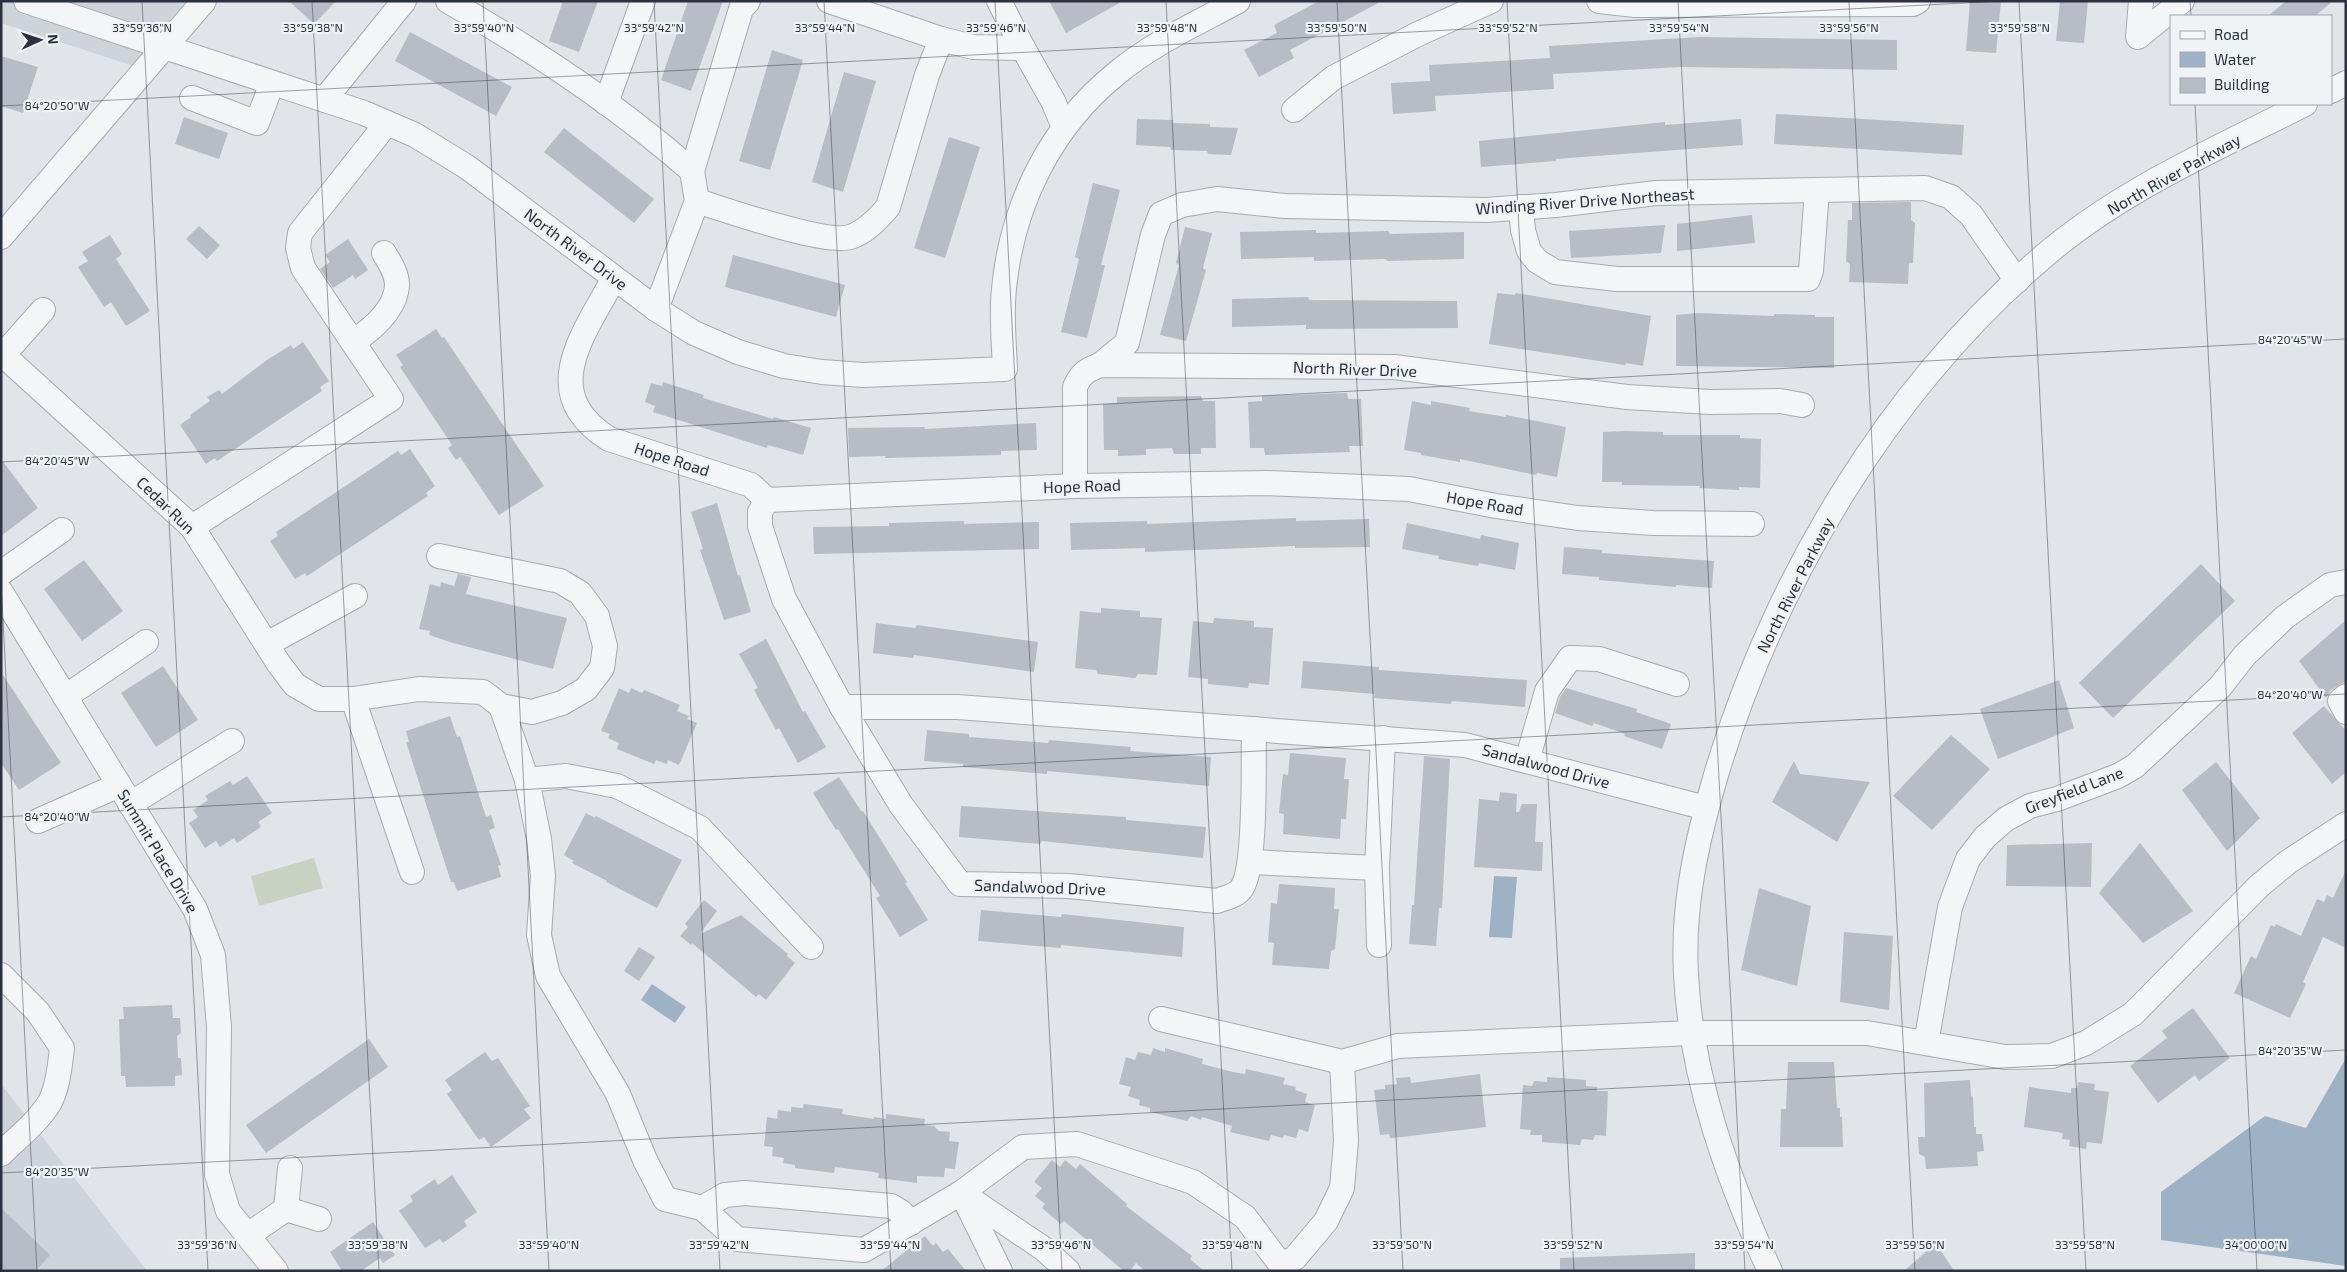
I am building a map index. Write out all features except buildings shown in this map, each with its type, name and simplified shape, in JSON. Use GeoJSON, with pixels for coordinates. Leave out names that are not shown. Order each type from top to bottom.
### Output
{"type":"FeatureCollection","features":[{"type":"Feature","properties":{"kind":"street"},"geometry":{"type":"LineString","coordinates":[[26,1],[165,47]]}},
{"type":"Feature","properties":{"kind":"street"},"geometry":{"type":"LineString","coordinates":[[1,237],[204,1]]}},
{"type":"Feature","properties":{"kind":"street"},"geometry":{"type":"LineString","coordinates":[[324,100],[404,1]]}},
{"type":"Feature","properties":{"kind":"street"},"geometry":{"type":"LineString","coordinates":[[448,1],[514,39],[606,103],[644,130],[692,171]]}},
{"type":"Feature","properties":{"kind":"street"},"geometry":{"type":"LineString","coordinates":[[606,103],[644,1]]}},
{"type":"Feature","properties":{"kind":"street"},"geometry":{"type":"LineString","coordinates":[[656,309],[697,201],[692,171],[741,9],[748,1]]}},
{"type":"Feature","properties":{"kind":"street"},"geometry":{"type":"LineString","coordinates":[[829,1],[941,39],[973,46],[1023,48]]}},
{"type":"Feature","properties":{"kind":"street"},"geometry":{"type":"LineString","coordinates":[[999,1],[1064,127],[1085,102],[1117,72],[1155,46],[1238,1]]}},
{"type":"Feature","properties":{"kind":"street"},"geometry":{"type":"LineString","coordinates":[[1294,110],[1333,78],[1418,34],[1491,1]]}},
{"type":"Feature","properties":{"kind":"street"},"geometry":{"type":"LineString","coordinates":[[1599,1],[1635,5],[1913,4],[1918,1]]}},
{"type":"Feature","properties":{"kind":"street"},"geometry":{"type":"LineString","coordinates":[[2141,1],[2138,37],[2182,1]]}},
{"type":"Feature","properties":{"kind":"street"},"geometry":{"type":"LineString","coordinates":[[697,201],[821,238],[849,238],[876,222],[888,207],[927,75],[941,39]]}},
{"type":"Feature","properties":{"kind":"street","name":"North River Drive"},"geometry":{"type":"LineString","coordinates":[[165,47],[324,100],[388,123],[415,135],[467,168],[656,309],[694,333],[738,352],[803,369],[864,375],[1005,369],[1003,291],[1010,248],[1028,190],[1044,158],[1064,127]]}},
{"type":"Feature","properties":{"kind":"street"},"geometry":{"type":"LineString","coordinates":[[192,98],[257,123],[272,83]]}},
{"type":"Feature","properties":{"kind":"street"},"geometry":{"type":"LineString","coordinates":[[2332,90],[2346,83]]}},
{"type":"Feature","properties":{"kind":"street","name":"North River Parkway"},"geometry":{"type":"LineString","coordinates":[[1770,1271],[1725,1162],[1703,1091],[1691,1033],[1685,971],[1687,908],[1694,856],[1706,808],[1726,741],[1752,672],[1781,605],[1815,540],[1876,442],[1925,379],[1987,307],[2046,254],[2108,208],[2168,173],[2303,105]]}},
{"type":"Feature","properties":{"kind":"street"},"geometry":{"type":"LineString","coordinates":[[192,527],[391,399],[303,268],[298,248],[300,233],[388,123]]}},
{"type":"Feature","properties":{"kind":"street","name":"Winding River Drive Northeast"},"geometry":{"type":"LineString","coordinates":[[1100,365],[1127,343],[1153,235],[1161,214],[1182,204],[1217,199],[1285,206],[1486,210],[1656,193],[1925,188],[1951,197],[1972,215],[2017,281]]}},
{"type":"Feature","properties":{"kind":"street"},"geometry":{"type":"LineString","coordinates":[[1521,208],[1523,230],[1529,250],[1537,261],[1555,272],[1617,279],[1808,279],[1811,271],[1818,190]]}},
{"type":"Feature","properties":{"kind":"street"},"geometry":{"type":"LineString","coordinates":[[352,342],[369,331],[392,303],[397,286],[394,271],[384,253]]}},
{"type":"Feature","properties":{"kind":"street","name":"Hope Road"},"geometry":{"type":"LineString","coordinates":[[614,278],[577,346],[571,362],[570,390],[581,416],[593,429],[609,439],[751,485],[767,500],[1074,486],[1267,483],[1409,489],[1496,506],[1578,518],[1653,523],[1752,524]]}},
{"type":"Feature","properties":{"kind":"street"},"geometry":{"type":"LineString","coordinates":[[2,354],[43,310]]}},
{"type":"Feature","properties":{"kind":"street","name":"Cedar Run"},"geometry":{"type":"LineString","coordinates":[[2,354],[192,527],[295,685],[319,699],[353,699],[419,689],[483,692],[501,706],[532,712],[562,703],[586,689],[602,668],[605,646],[597,616],[580,592],[560,580],[439,556]]}},
{"type":"Feature","properties":{"kind":"street"},"geometry":{"type":"LineString","coordinates":[[1074,486],[1075,387],[1079,377],[1085,370],[1100,365]]}},
{"type":"Feature","properties":{"kind":"street","name":"North River Drive"},"geometry":{"type":"LineString","coordinates":[[1100,365],[1394,367],[1627,398],[1710,402],[1780,401],[1802,405]]}},
{"type":"Feature","properties":{"kind":"street","name":"Sandalwood Drive"},"geometry":{"type":"LineString","coordinates":[[767,500],[760,512],[760,526],[784,599],[842,707],[901,805],[960,884],[1069,886],[1217,901],[1234,895],[1241,889],[1251,862],[1254,729]]}},
{"type":"Feature","properties":{"kind":"street"},"geometry":{"type":"LineString","coordinates":[[1,573],[62,530]]}},
{"type":"Feature","properties":{"kind":"street","name":"Greyfield Lane"},"geometry":{"type":"LineString","coordinates":[[1926,1043],[1950,907],[1968,859],[1985,837],[2006,819],[2030,806],[2057,799],[2118,776],[2135,766],[2220,687],[2245,655],[2285,617],[2330,585],[2346,582]]}},
{"type":"Feature","properties":{"kind":"street","name":"Summit Place Drive"},"geometry":{"type":"LineString","coordinates":[[1,592],[195,909],[213,954],[218,1027],[217,1174],[228,1211],[276,1271]]}},
{"type":"Feature","properties":{"kind":"street"},"geometry":{"type":"LineString","coordinates":[[267,644],[354,596]]}},
{"type":"Feature","properties":{"kind":"street"},"geometry":{"type":"LineString","coordinates":[[65,697],[146,642]]}},
{"type":"Feature","properties":{"kind":"street"},"geometry":{"type":"LineString","coordinates":[[1527,761],[1546,691],[1570,658],[1599,659],[1677,684]]}},
{"type":"Feature","properties":{"kind":"street"},"geometry":{"type":"LineString","coordinates":[[2346,696],[2340,701],[2346,712]]}},
{"type":"Feature","properties":{"kind":"street"},"geometry":{"type":"LineString","coordinates":[[353,699],[412,872]]}},
{"type":"Feature","properties":{"kind":"street"},"geometry":{"type":"LineString","coordinates":[[501,706],[527,780],[539,839],[543,876],[540,935],[548,976],[618,1094],[645,1160],[665,1199],[702,1208],[737,1239],[867,1260],[911,1223],[961,1193],[1023,1147],[1077,1144],[1193,1182],[1245,1217],[1283,1268],[1295,1258],[1326,1221],[1342,1188],[1346,1141],[1342,1062]]}},
{"type":"Feature","properties":{"kind":"street","name":"Sandalwood Drive"},"geometry":{"type":"LineString","coordinates":[[842,707],[957,707],[1465,744],[1706,808]]}},
{"type":"Feature","properties":{"kind":"street"},"geometry":{"type":"LineString","coordinates":[[1379,945],[1377,868],[1383,738]]}},
{"type":"Feature","properties":{"kind":"street"},"geometry":{"type":"LineString","coordinates":[[38,821],[124,794],[232,741]]}},
{"type":"Feature","properties":{"kind":"street"},"geometry":{"type":"LineString","coordinates":[[527,780],[566,776],[617,786],[700,828],[811,947]]}},
{"type":"Feature","properties":{"kind":"street"},"geometry":{"type":"LineString","coordinates":[[1161,1019],[1342,1062],[1398,1046],[1691,1033],[1867,1033],[2005,1057],[2052,1056],[2086,1043],[2133,1014],[2259,886],[2288,862],[2346,824]]}},
{"type":"Feature","properties":{"kind":"street"},"geometry":{"type":"LineString","coordinates":[[1251,862],[1377,868]]}},
{"type":"Feature","properties":{"kind":"street"},"geometry":{"type":"LineString","coordinates":[[1,975],[38,1012],[62,1048],[59,1072],[50,1102],[27,1129],[1,1154]]}},
{"type":"Feature","properties":{"kind":"street"},"geometry":{"type":"LineString","coordinates":[[286,1209],[290,1168]]}},
{"type":"Feature","properties":{"kind":"street"},"geometry":{"type":"LineString","coordinates":[[702,1208],[724,1195],[745,1193],[891,1206],[901,1212],[911,1223]]}},
{"type":"Feature","properties":{"kind":"street"},"geometry":{"type":"LineString","coordinates":[[961,1193],[1000,1271]]}},
{"type":"Feature","properties":{"kind":"street"},"geometry":{"type":"LineString","coordinates":[[961,1193],[1044,1249],[1068,1271]]}},
{"type":"Feature","properties":{"kind":"street"},"geometry":{"type":"LineString","coordinates":[[248,1235],[286,1209]]}},
{"type":"Feature","properties":{"kind":"street"},"geometry":{"type":"LineString","coordinates":[[286,1209],[319,1219]]}},
{"type":"Feature","properties":{"kind":"shaded area"},"geometry":{"type":"Polygon","coordinates":[[[1,1],[191,1],[134,66],[1,23],[1,1]]]}},
{"type":"Feature","properties":{"kind":"shaded area"},"geometry":{"type":"Polygon","coordinates":[[[1,1084],[147,1271],[1,1271],[1,1084]]]}},
{"type":"Feature","properties":{"kind":"green space"},"geometry":{"type":"Polygon","coordinates":[[[314,858],[323,888],[259,906],[251,876],[314,858]]]}},
{"type":"Feature","properties":{"kind":"water"},"geometry":{"type":"Polygon","coordinates":[[[1494,876],[1517,877],[1512,938],[1489,937],[1494,876]]]}},
{"type":"Feature","properties":{"kind":"water"},"geometry":{"type":"Polygon","coordinates":[[[652,984],[686,1007],[675,1023],[641,1000],[652,984]]]}},
{"type":"Feature","properties":{"kind":"water"},"geometry":{"type":"Polygon","coordinates":[[[2346,1058],[2346,1266],[2161,1240],[2161,1192],[2265,1116],[2306,1128],[2346,1058]]]}}]}
